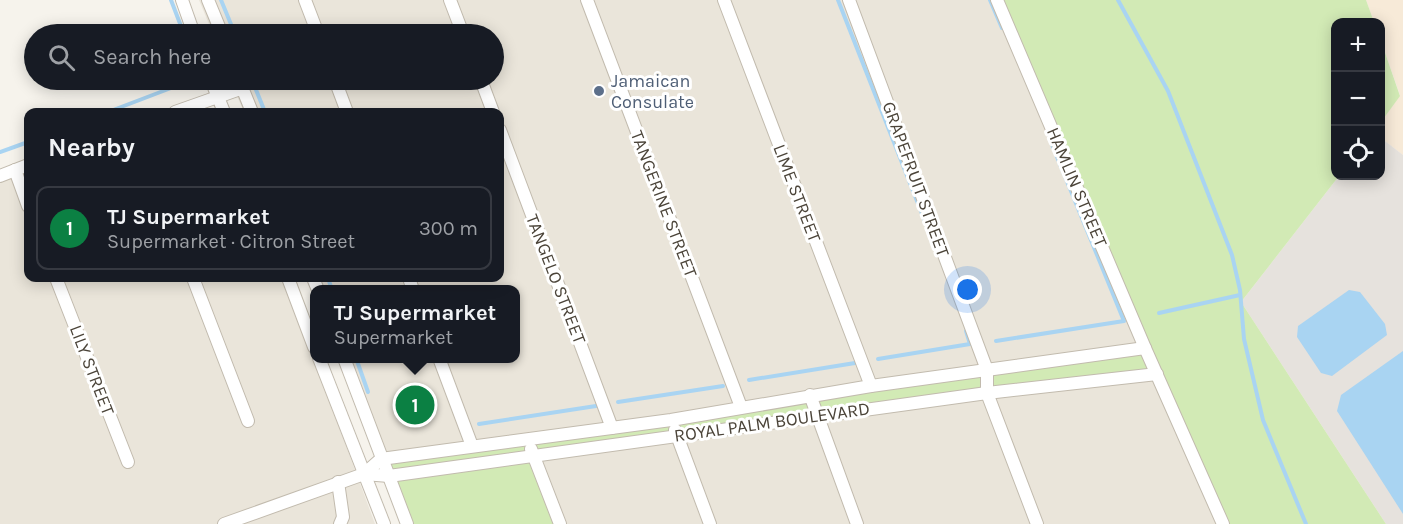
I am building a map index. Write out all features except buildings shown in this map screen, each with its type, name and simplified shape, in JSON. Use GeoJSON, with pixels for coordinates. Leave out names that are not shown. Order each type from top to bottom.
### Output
{"type":"FeatureCollection","features":[{"type":"Feature","properties":{"kind":"street"},"geometry":{"type":"LineString","coordinates":[[182,0],[190,24]]}},
{"type":"Feature","properties":{"kind":"street"},"geometry":{"type":"LineString","coordinates":[[208,0],[218,24]]}},
{"type":"Feature","properties":{"kind":"street"},"geometry":{"type":"LineString","coordinates":[[305,0],[314,24]]}},
{"type":"Feature","properties":{"kind":"street"},"geometry":{"type":"LineString","coordinates":[[450,0],[460,24]]}},
{"type":"Feature","properties":{"kind":"street","name":"TANGERINE STREET"},"geometry":{"type":"LineString","coordinates":[[587,0],[741,407]]}},
{"type":"Feature","properties":{"kind":"street","name":"LIME STREET"},"geometry":{"type":"LineString","coordinates":[[724,0],[871,386]]}},
{"type":"Feature","properties":{"kind":"street","name":"GRAPEFRUIT STREET"},"geometry":{"type":"LineString","coordinates":[[849,0],[987,370],[987,393]]}},
{"type":"Feature","properties":{"kind":"street","name":"HAMLIN STREET"},"geometry":{"type":"LineString","coordinates":[[997,0],[1156,374],[1223,524]]}},
{"type":"Feature","properties":{"kind":"street"},"geometry":{"type":"LineString","coordinates":[[215,90],[222,108]]}},
{"type":"Feature","properties":{"kind":"street"},"geometry":{"type":"LineString","coordinates":[[186,108],[230,90]]}},
{"type":"Feature","properties":{"kind":"street"},"geometry":{"type":"LineString","coordinates":[[243,90],[250,108]]}},
{"type":"Feature","properties":{"kind":"street"},"geometry":{"type":"LineString","coordinates":[[338,90],[345,108]]}},
{"type":"Feature","properties":{"kind":"street"},"geometry":{"type":"LineString","coordinates":[[484,90],[491,108]]}},
{"type":"Feature","properties":{"kind":"street","name":"TANGELO STREET"},"geometry":{"type":"LineString","coordinates":[[504,141],[612,428]]}},
{"type":"Feature","properties":{"kind":"street"},"geometry":{"type":"LineString","coordinates":[[0,176],[24,167]]}},
{"type":"Feature","properties":{"kind":"street"},"geometry":{"type":"LineString","coordinates":[[15,170],[24,195]]}},
{"type":"Feature","properties":{"kind":"street","name":"LILY STREET"},"geometry":{"type":"LineString","coordinates":[[58,282],[128,462]]}},
{"type":"Feature","properties":{"kind":"street"},"geometry":{"type":"LineString","coordinates":[[195,282],[248,421]]}},
{"type":"Feature","properties":{"kind":"street"},"geometry":{"type":"LineString","coordinates":[[290,282],[310,334]]}},
{"type":"Feature","properties":{"kind":"street","name":"ROYAL PALM BOULEVARD"},"geometry":{"type":"LineString","coordinates":[[381,459],[671,420],[810,395],[1145,348]]}},
{"type":"Feature","properties":{"kind":"street"},"geometry":{"type":"LineString","coordinates":[[321,363],[384,524]]}},
{"type":"Feature","properties":{"kind":"street"},"geometry":{"type":"LineString","coordinates":[[346,363],[407,524]]}},
{"type":"Feature","properties":{"kind":"street"},"geometry":{"type":"LineString","coordinates":[[441,363],[472,446]]}},
{"type":"Feature","properties":{"kind":"street","name":"ROYAL PALM BOULEVARD"},"geometry":{"type":"LineString","coordinates":[[364,474],[389,476],[987,393],[1156,374]]}},
{"type":"Feature","properties":{"kind":"street"},"geometry":{"type":"LineString","coordinates":[[987,393],[1037,524]]}},
{"type":"Feature","properties":{"kind":"street"},"geometry":{"type":"LineString","coordinates":[[810,395],[857,524]]}},
{"type":"Feature","properties":{"kind":"street"},"geometry":{"type":"LineString","coordinates":[[671,420],[710,524]]}},
{"type":"Feature","properties":{"kind":"street"},"geometry":{"type":"LineString","coordinates":[[527,439],[560,524]]}},
{"type":"Feature","properties":{"kind":"street"},"geometry":{"type":"LineString","coordinates":[[225,524],[364,474],[381,459]]}},
{"type":"Feature","properties":{"kind":"street"},"geometry":{"type":"LineString","coordinates":[[338,482],[343,517],[340,524]]}},
{"type":"Feature","properties":{"kind":"shaded area"},"geometry":{"type":"Polygon","coordinates":[[[199,0],[997,0],[1221,524],[560,524],[381,459],[343,363],[520,363],[520,285],[312,285],[311,282],[504,282],[504,108],[242,108],[234,90],[504,90],[504,24],[209,24],[199,0]]]}},
{"type":"Feature","properties":{"kind":"shaded area"},"geometry":{"type":"Polygon","coordinates":[[[1366,0],[1403,0],[1403,155],[1385,141],[1385,116],[1400,95],[1385,52],[1385,18],[1373,18],[1366,0]]]}},
{"type":"Feature","properties":{"kind":"shaded area"},"geometry":{"type":"Polygon","coordinates":[[[1385,141],[1403,155],[1403,524],[1386,524],[1241,302],[1336,180],[1385,180],[1385,141]]]}},
{"type":"Feature","properties":{"kind":"shaded area"},"geometry":{"type":"Polygon","coordinates":[[[24,169],[24,282],[285,282],[310,348],[310,363],[315,363],[375,524],[0,524],[0,178],[24,169]]]}},
{"type":"Feature","properties":{"kind":"green space"},"geometry":{"type":"Polygon","coordinates":[[[997,0],[1366,0],[1373,18],[1331,18],[1331,180],[1336,180],[1241,302],[1386,524],[1221,524],[1156,374],[534,456],[560,524],[409,524],[381,459],[1145,348],[997,0]]]}},
{"type":"Feature","properties":{"kind":"green space"},"geometry":{"type":"Polygon","coordinates":[[[1385,53],[1400,96],[1385,117],[1385,53]]]}},
{"type":"Feature","properties":{"kind":"water"},"geometry":{"type":"Polygon","coordinates":[[[1349,290],[1360,292],[1385,324],[1387,335],[1332,376],[1321,373],[1297,337],[1298,326],[1349,290]]]}},
{"type":"Feature","properties":{"kind":"water"},"geometry":{"type":"Polygon","coordinates":[[[1403,351],[1403,514],[1337,411],[1341,395],[1403,351]]]}},
{"type":"Feature","properties":{"kind":"waterway"},"geometry":{"type":"LineString","coordinates":[[171,0],[180,24]]}},
{"type":"Feature","properties":{"kind":"waterway"},"geometry":{"type":"LineString","coordinates":[[221,0],[231,24]]}},
{"type":"Feature","properties":{"kind":"waterway"},"geometry":{"type":"LineString","coordinates":[[838,0],[932,239]]}},
{"type":"Feature","properties":{"kind":"waterway"},"geometry":{"type":"LineString","coordinates":[[990,0],[1002,28]]}},
{"type":"Feature","properties":{"kind":"waterway"},"geometry":{"type":"LineString","coordinates":[[1118,0],[1168,91],[1232,255],[1240,290],[1244,339],[1263,420],[1306,524]]}},
{"type":"Feature","properties":{"kind":"waterway"},"geometry":{"type":"LineString","coordinates":[[118,108],[166,90]]}},
{"type":"Feature","properties":{"kind":"waterway"},"geometry":{"type":"LineString","coordinates":[[256,90],[263,108]]}},
{"type":"Feature","properties":{"kind":"waterway"},"geometry":{"type":"LineString","coordinates":[[996,341],[1124,321],[1051,142]]}},
{"type":"Feature","properties":{"kind":"waterway"},"geometry":{"type":"LineString","coordinates":[[0,152],[24,143]]}},
{"type":"Feature","properties":{"kind":"waterway"},"geometry":{"type":"LineString","coordinates":[[1159,313],[1240,295]]}},
{"type":"Feature","properties":{"kind":"waterway"},"geometry":{"type":"LineString","coordinates":[[878,359],[970,344],[966,331]]}},
{"type":"Feature","properties":{"kind":"waterway"},"geometry":{"type":"LineString","coordinates":[[358,363],[368,392]]}},
{"type":"Feature","properties":{"kind":"waterway"},"geometry":{"type":"LineString","coordinates":[[749,380],[855,363]]}},
{"type":"Feature","properties":{"kind":"waterway"},"geometry":{"type":"LineString","coordinates":[[618,402],[723,386]]}},
{"type":"Feature","properties":{"kind":"waterway"},"geometry":{"type":"LineString","coordinates":[[479,424],[596,406]]}},
{"type":"Feature","properties":{"kind":"place","name":"Jamaican Consulate"},"geometry":{"type":"Point","coordinates":[599,91]}},
{"type":"Feature","properties":{"kind":"place","name":"TJ Supermarket"},"geometry":{"type":"Point","coordinates":[415,405]}}]}
